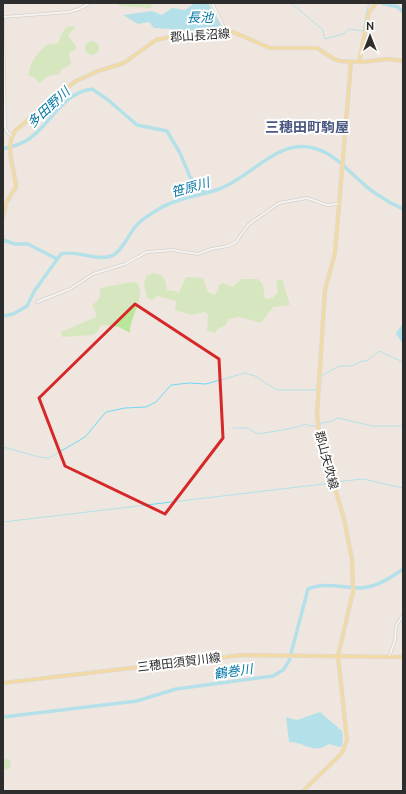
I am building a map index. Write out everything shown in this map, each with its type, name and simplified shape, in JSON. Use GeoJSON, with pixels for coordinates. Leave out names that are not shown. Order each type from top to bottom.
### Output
{"type":"FeatureCollection","features":[{"type":"Feature","properties":{"kind":"main road"},"geometry":{"type":"LineString","coordinates":[[359,62],[369,12],[376,3]]}},
{"type":"Feature","properties":{"kind":"main road","name":"郡山長沼線"},"geometry":{"type":"LineString","coordinates":[[12,138],[21,125],[67,87],[84,77],[124,63],[156,40],[182,34],[226,32],[241,34],[270,48],[317,48],[335,60],[359,62],[388,59],[403,61]]}},
{"type":"Feature","properties":{"kind":"main road","name":"郡山矢吹線"},"geometry":{"type":"LineString","coordinates":[[303,791],[342,752],[346,745],[338,656],[353,586],[350,543],[319,433],[317,414],[325,290],[335,253],[351,62]]}},
{"type":"Feature","properties":{"kind":"main road"},"geometry":{"type":"LineString","coordinates":[[3,217],[6,203],[16,187],[10,150],[12,138]]}},
{"type":"Feature","properties":{"kind":"main road","name":"三穂田須賀川線"},"geometry":{"type":"LineString","coordinates":[[3,684],[239,655],[403,656]]}},
{"type":"Feature","properties":{"kind":"street"},"geometry":{"type":"LineString","coordinates":[[12,138],[5,127],[3,18],[69,12],[90,3]]}},
{"type":"Feature","properties":{"kind":"street"},"geometry":{"type":"LineString","coordinates":[[212,3],[226,32]]}},
{"type":"Feature","properties":{"kind":"street"},"geometry":{"type":"LineString","coordinates":[[38,302],[70,289],[94,274],[125,264],[148,252],[172,250],[198,254],[211,249],[228,246],[236,242],[248,225],[279,203],[307,198],[327,205],[339,204]]}},
{"type":"Feature","properties":{"kind":"street"},"geometry":{"type":"LineString","coordinates":[[389,657],[395,640],[396,626],[403,615]]}},
{"type":"Feature","properties":{"kind":"highlighted area"},"geometry":{"type":"Polygon","coordinates":[[[135,304],[219,359],[223,438],[165,514],[65,466],[39,398],[135,304]]]}},
{"type":"Feature","properties":{"kind":"green space"},"geometry":{"type":"Polygon","coordinates":[[[116,3],[152,3],[151,8],[120,6],[116,3]]]}},
{"type":"Feature","properties":{"kind":"green space"},"geometry":{"type":"Polygon","coordinates":[[[73,26],[76,27],[68,35],[77,48],[69,53],[71,64],[62,69],[59,74],[49,76],[39,83],[34,77],[29,76],[32,63],[39,52],[48,45],[58,43],[64,29],[73,26]]]}},
{"type":"Feature","properties":{"kind":"green space"},"geometry":{"type":"Polygon","coordinates":[[[92,41],[97,43],[99,48],[97,53],[92,55],[87,53],[85,48],[87,43],[92,41]]]}},
{"type":"Feature","properties":{"kind":"green space"},"geometry":{"type":"Polygon","coordinates":[[[153,273],[164,278],[167,290],[179,292],[186,277],[203,278],[208,292],[214,295],[218,290],[219,285],[223,283],[233,287],[241,279],[258,279],[263,284],[265,299],[272,298],[278,293],[276,281],[282,279],[290,305],[273,307],[261,323],[239,317],[228,319],[226,325],[218,329],[215,333],[207,331],[208,315],[205,312],[191,315],[175,310],[176,301],[158,296],[152,300],[147,298],[144,284],[146,276],[153,273]]]}},
{"type":"Feature","properties":{"kind":"green space"},"geometry":{"type":"Polygon","coordinates":[[[132,282],[137,283],[140,289],[140,294],[130,327],[130,333],[119,327],[101,325],[97,332],[93,335],[62,337],[61,332],[96,317],[96,313],[92,305],[99,298],[100,288],[132,282]]]}},
{"type":"Feature","properties":{"kind":"green space"},"geometry":{"type":"Polygon","coordinates":[[[3,758],[10,760],[11,768],[3,770],[3,758]]]}},
{"type":"Feature","properties":{"kind":"water","name":"長池"},"geometry":{"type":"Polygon","coordinates":[[[195,3],[208,3],[221,25],[219,32],[154,28],[149,22],[138,24],[123,15],[152,11],[162,15],[172,8],[185,10],[195,3]]]}},
{"type":"Feature","properties":{"kind":"water"},"geometry":{"type":"Polygon","coordinates":[[[403,324],[403,344],[396,334],[403,324]]]}},
{"type":"Feature","properties":{"kind":"water"},"geometry":{"type":"Polygon","coordinates":[[[320,712],[342,731],[342,746],[339,747],[329,744],[323,747],[314,748],[289,742],[286,717],[297,720],[320,712]]]}},
{"type":"Feature","properties":{"kind":"waterway"},"geometry":{"type":"LineString","coordinates":[[291,3],[323,30],[325,39],[343,34],[349,29],[363,31],[367,9],[370,3]]}},
{"type":"Feature","properties":{"kind":"waterway"},"geometry":{"type":"LineString","coordinates":[[381,3],[398,7],[403,12]]}},
{"type":"Feature","properties":{"kind":"waterway","name":"多田野川"},"geometry":{"type":"LineString","coordinates":[[3,149],[20,144],[29,139],[65,102],[73,96],[92,89],[107,99],[137,125],[167,131],[180,153],[190,177],[205,193]]}},
{"type":"Feature","properties":{"kind":"waterway","name":"笹原川"},"geometry":{"type":"LineString","coordinates":[[3,316],[13,314],[27,306],[35,290],[61,254],[74,253],[103,258],[109,257],[121,248],[132,230],[137,225],[146,217],[162,207],[219,189],[243,176],[278,153],[290,148],[303,146],[323,151],[339,162],[385,200],[403,209]]}},
{"type":"Feature","properties":{"kind":"waterway"},"geometry":{"type":"LineString","coordinates":[[3,240],[15,244],[28,244],[57,259]]}},
{"type":"Feature","properties":{"kind":"waterway"},"geometry":{"type":"LineString","coordinates":[[321,376],[339,366],[351,366],[362,361],[367,361],[379,351],[403,362]]}},
{"type":"Feature","properties":{"kind":"waterway"},"geometry":{"type":"LineString","coordinates":[[3,447],[39,457],[49,458],[85,437],[106,412],[125,408],[146,407],[156,402],[171,385],[189,383],[206,384],[245,373],[255,376],[277,390],[316,390],[318,380]]}},
{"type":"Feature","properties":{"kind":"waterway"},"geometry":{"type":"LineString","coordinates":[[320,425],[321,423],[329,422],[338,418],[372,426],[403,426]]}},
{"type":"Feature","properties":{"kind":"waterway"},"geometry":{"type":"LineString","coordinates":[[233,428],[247,428],[258,434],[288,429],[306,424],[310,426],[317,426]]}},
{"type":"Feature","properties":{"kind":"waterway"},"geometry":{"type":"LineString","coordinates":[[335,482],[363,479],[403,488]]}},
{"type":"Feature","properties":{"kind":"waterway"},"geometry":{"type":"LineString","coordinates":[[3,522],[332,483]]}},
{"type":"Feature","properties":{"kind":"waterway","name":"鶴巻川"},"geometry":{"type":"LineString","coordinates":[[3,717],[137,701],[176,689],[273,676],[283,670],[289,661],[308,589],[321,586],[354,588],[372,586],[383,582],[403,569]]}},
{"type":"Feature","properties":{"kind":"district","name":"三穂田町駒屋"},"geometry":{"type":"Point","coordinates":[307,127]}}]}
